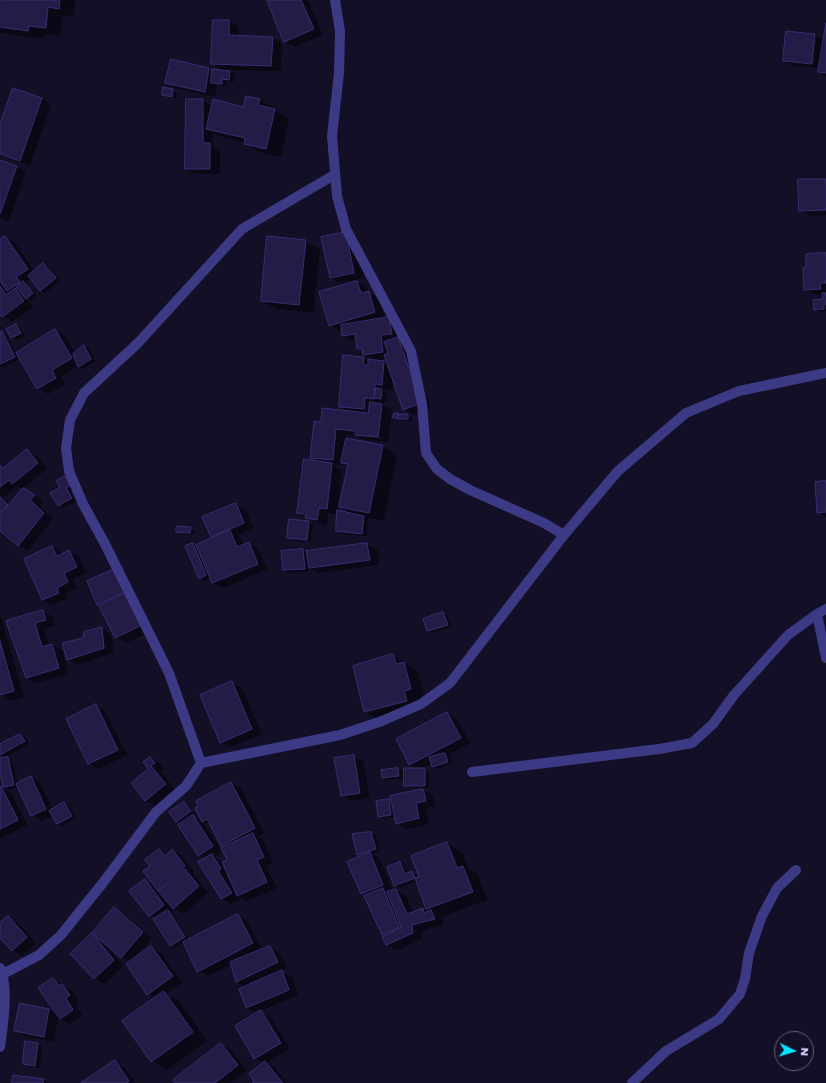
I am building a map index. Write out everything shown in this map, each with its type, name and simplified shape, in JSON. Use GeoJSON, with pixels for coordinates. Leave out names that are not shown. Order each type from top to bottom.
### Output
{"type":"FeatureCollection","features":[{"type":"Feature","properties":{"kind":"street"},"geometry":{"type":"LineString","coordinates":[[335,0],[340,31],[339,73],[332,136],[334,176],[337,196],[346,229],[411,351],[422,404],[426,453],[437,469],[450,479],[470,490],[544,523],[564,534]]}},
{"type":"Feature","properties":{"kind":"street"},"geometry":{"type":"LineString","coordinates":[[201,763],[169,673],[105,544],[83,504],[69,471],[66,448],[70,420],[84,393],[138,342],[242,229],[334,176]]}},
{"type":"Feature","properties":{"kind":"street"},"geometry":{"type":"LineString","coordinates":[[0,1047],[2,1032],[1,970],[39,955],[61,935],[102,884],[156,812],[186,786],[201,763],[340,735],[382,721],[421,704],[450,683],[564,534],[618,471],[686,413],[739,391],[826,373]]}},
{"type":"Feature","properties":{"kind":"street"},"geometry":{"type":"LineString","coordinates":[[472,772],[659,749],[692,743],[713,724],[734,695],[788,635],[821,612],[826,658]]}},
{"type":"Feature","properties":{"kind":"street"},"geometry":{"type":"LineString","coordinates":[[632,1083],[666,1051],[719,1019],[740,994],[745,979],[749,953],[762,916],[777,888],[796,870]]}},
{"type":"Feature","properties":{"kind":"building"},"geometry":{"type":"Polygon","coordinates":[[[0,0],[60,0],[59,9],[48,7],[46,28],[29,26],[28,31],[0,27],[0,0]]]}},
{"type":"Feature","properties":{"kind":"building"},"geometry":{"type":"Polygon","coordinates":[[[267,0],[301,0],[314,29],[284,42],[267,0]]]}},
{"type":"Feature","properties":{"kind":"building"},"geometry":{"type":"Polygon","coordinates":[[[213,20],[229,20],[229,35],[273,37],[271,66],[211,64],[213,20]]]}},
{"type":"Feature","properties":{"kind":"building"},"geometry":{"type":"Polygon","coordinates":[[[826,23],[826,73],[818,72],[826,23]]]}},
{"type":"Feature","properties":{"kind":"building"},"geometry":{"type":"Polygon","coordinates":[[[786,31],[815,34],[812,64],[783,61],[786,31]]]}},
{"type":"Feature","properties":{"kind":"building"},"geometry":{"type":"Polygon","coordinates":[[[171,59],[209,68],[205,92],[165,83],[171,59]]]}},
{"type":"Feature","properties":{"kind":"building"},"geometry":{"type":"Polygon","coordinates":[[[212,69],[230,71],[229,80],[222,79],[222,84],[211,83],[212,69]]]}},
{"type":"Feature","properties":{"kind":"building"},"geometry":{"type":"Polygon","coordinates":[[[163,87],[173,89],[172,97],[162,95],[163,87]]]}},
{"type":"Feature","properties":{"kind":"building"},"geometry":{"type":"Polygon","coordinates":[[[13,88],[42,98],[20,161],[0,154],[0,124],[13,88]]]}},
{"type":"Feature","properties":{"kind":"building"},"geometry":{"type":"Polygon","coordinates":[[[246,96],[260,99],[258,105],[275,109],[266,149],[244,144],[245,138],[206,129],[213,99],[243,107],[246,96]]]}},
{"type":"Feature","properties":{"kind":"building"},"geometry":{"type":"Polygon","coordinates":[[[186,99],[203,99],[203,143],[210,143],[210,169],[185,169],[186,99]]]}},
{"type":"Feature","properties":{"kind":"building"},"geometry":{"type":"Polygon","coordinates":[[[0,160],[17,166],[0,214],[0,160]]]}},
{"type":"Feature","properties":{"kind":"building"},"geometry":{"type":"Polygon","coordinates":[[[798,179],[826,179],[826,210],[799,211],[798,179]]]}},
{"type":"Feature","properties":{"kind":"building"},"geometry":{"type":"Polygon","coordinates":[[[346,232],[354,273],[330,278],[321,237],[346,232]]]}},
{"type":"Feature","properties":{"kind":"building"},"geometry":{"type":"Polygon","coordinates":[[[5,236],[28,269],[16,277],[20,282],[7,291],[0,281],[0,239],[5,236]]]}},
{"type":"Feature","properties":{"kind":"building"},"geometry":{"type":"Polygon","coordinates":[[[267,236],[306,240],[299,305],[261,301],[267,236]]]}},
{"type":"Feature","properties":{"kind":"building"},"geometry":{"type":"Polygon","coordinates":[[[826,253],[826,283],[820,283],[821,289],[804,290],[803,268],[806,267],[806,254],[826,253]]]}},
{"type":"Feature","properties":{"kind":"building"},"geometry":{"type":"Polygon","coordinates":[[[43,263],[56,278],[40,291],[28,276],[43,263]]]}},
{"type":"Feature","properties":{"kind":"building"},"geometry":{"type":"Polygon","coordinates":[[[23,281],[33,293],[26,299],[16,287],[23,281]]]}},
{"type":"Feature","properties":{"kind":"building"},"geometry":{"type":"Polygon","coordinates":[[[357,281],[361,293],[369,291],[375,312],[329,326],[319,292],[357,281]]]}},
{"type":"Feature","properties":{"kind":"building"},"geometry":{"type":"Polygon","coordinates":[[[0,286],[6,295],[15,288],[24,301],[2,317],[0,314],[0,286]]]}},
{"type":"Feature","properties":{"kind":"building"},"geometry":{"type":"Polygon","coordinates":[[[822,293],[826,293],[826,304],[824,304],[824,309],[814,310],[813,300],[823,299],[822,293]]]}},
{"type":"Feature","properties":{"kind":"building"},"geometry":{"type":"Polygon","coordinates":[[[389,317],[392,334],[381,335],[383,352],[363,355],[362,349],[357,349],[355,334],[342,336],[341,325],[389,317]]]}},
{"type":"Feature","properties":{"kind":"building"},"geometry":{"type":"Polygon","coordinates":[[[16,324],[21,333],[11,338],[6,329],[16,324]]]}},
{"type":"Feature","properties":{"kind":"building"},"geometry":{"type":"Polygon","coordinates":[[[55,329],[72,358],[52,370],[56,378],[37,389],[16,353],[55,329]]]}},
{"type":"Feature","properties":{"kind":"building"},"geometry":{"type":"Polygon","coordinates":[[[2,331],[15,357],[0,364],[0,332],[2,331]]]}},
{"type":"Feature","properties":{"kind":"building"},"geometry":{"type":"Polygon","coordinates":[[[398,337],[421,403],[403,410],[384,355],[388,353],[384,342],[398,337]]]}},
{"type":"Feature","properties":{"kind":"building"},"geometry":{"type":"Polygon","coordinates":[[[84,345],[91,359],[78,367],[73,354],[84,345]]]}},
{"type":"Feature","properties":{"kind":"building"},"geometry":{"type":"Polygon","coordinates":[[[343,355],[364,357],[363,365],[368,365],[368,359],[384,361],[382,385],[375,384],[374,399],[365,398],[364,409],[339,407],[343,355]]]}},
{"type":"Feature","properties":{"kind":"building"},"geometry":{"type":"Polygon","coordinates":[[[376,388],[382,389],[381,399],[375,398],[376,388]]]}},
{"type":"Feature","properties":{"kind":"building"},"geometry":{"type":"Polygon","coordinates":[[[370,402],[382,404],[378,437],[355,435],[355,431],[336,429],[333,460],[310,458],[314,421],[321,422],[322,408],[368,413],[370,402]]]}},
{"type":"Feature","properties":{"kind":"building"},"geometry":{"type":"Polygon","coordinates":[[[394,413],[398,413],[397,418],[393,418],[394,413]]]}},
{"type":"Feature","properties":{"kind":"building"},"geometry":{"type":"Polygon","coordinates":[[[398,414],[408,414],[408,419],[398,419],[398,414]]]}},
{"type":"Feature","properties":{"kind":"building"},"geometry":{"type":"Polygon","coordinates":[[[346,438],[383,445],[369,513],[339,507],[348,464],[341,463],[346,438]]]}},
{"type":"Feature","properties":{"kind":"building"},"geometry":{"type":"Polygon","coordinates":[[[27,449],[38,463],[12,484],[9,480],[0,487],[0,465],[3,468],[27,449]]]}},
{"type":"Feature","properties":{"kind":"building"},"geometry":{"type":"Polygon","coordinates":[[[304,459],[332,463],[327,509],[319,508],[317,520],[305,518],[306,514],[297,513],[304,459]]]}},
{"type":"Feature","properties":{"kind":"building"},"geometry":{"type":"Polygon","coordinates":[[[65,476],[70,486],[66,488],[72,498],[58,506],[50,493],[60,487],[56,481],[65,476]]]}},
{"type":"Feature","properties":{"kind":"building"},"geometry":{"type":"Polygon","coordinates":[[[826,481],[826,512],[817,513],[815,482],[826,481]]]}},
{"type":"Feature","properties":{"kind":"building"},"geometry":{"type":"Polygon","coordinates":[[[23,488],[35,495],[30,500],[44,513],[18,546],[0,531],[0,516],[23,488]]]}},
{"type":"Feature","properties":{"kind":"building"},"geometry":{"type":"Polygon","coordinates":[[[0,497],[8,505],[0,513],[0,497]]]}},
{"type":"Feature","properties":{"kind":"building"},"geometry":{"type":"Polygon","coordinates":[[[236,503],[244,523],[211,537],[202,517],[236,503]]]}},
{"type":"Feature","properties":{"kind":"building"},"geometry":{"type":"Polygon","coordinates":[[[337,510],[364,516],[362,534],[336,531],[337,510]]]}},
{"type":"Feature","properties":{"kind":"building"},"geometry":{"type":"Polygon","coordinates":[[[289,519],[309,521],[307,540],[287,538],[289,519]]]}},
{"type":"Feature","properties":{"kind":"building"},"geometry":{"type":"Polygon","coordinates":[[[177,526],[191,527],[190,533],[176,532],[177,526]]]}},
{"type":"Feature","properties":{"kind":"building"},"geometry":{"type":"Polygon","coordinates":[[[230,530],[237,547],[249,542],[258,564],[212,583],[196,545],[230,530]]]}},
{"type":"Feature","properties":{"kind":"building"},"geometry":{"type":"Polygon","coordinates":[[[193,543],[206,575],[199,579],[185,546],[193,543]]]}},
{"type":"Feature","properties":{"kind":"building"},"geometry":{"type":"Polygon","coordinates":[[[367,543],[370,560],[309,568],[306,551],[367,543]]]}},
{"type":"Feature","properties":{"kind":"building"},"geometry":{"type":"Polygon","coordinates":[[[52,546],[57,556],[69,550],[77,567],[64,573],[68,582],[57,588],[59,593],[42,600],[24,559],[52,546]]]}},
{"type":"Feature","properties":{"kind":"building"},"geometry":{"type":"Polygon","coordinates":[[[303,549],[305,569],[283,570],[281,551],[303,549]]]}},
{"type":"Feature","properties":{"kind":"building"},"geometry":{"type":"Polygon","coordinates":[[[115,569],[125,592],[97,605],[87,581],[115,569]]]}},
{"type":"Feature","properties":{"kind":"building"},"geometry":{"type":"Polygon","coordinates":[[[127,592],[142,625],[115,638],[99,606],[127,592]]]}},
{"type":"Feature","properties":{"kind":"building"},"geometry":{"type":"Polygon","coordinates":[[[43,610],[46,620],[35,623],[42,647],[52,644],[59,668],[26,678],[6,621],[43,610]]]}},
{"type":"Feature","properties":{"kind":"building"},"geometry":{"type":"Polygon","coordinates":[[[443,612],[448,625],[427,631],[423,619],[443,612]]]}},
{"type":"Feature","properties":{"kind":"building"},"geometry":{"type":"Polygon","coordinates":[[[102,627],[104,648],[67,660],[62,643],[83,638],[84,632],[102,627]]]}},
{"type":"Feature","properties":{"kind":"building"},"geometry":{"type":"Polygon","coordinates":[[[0,641],[14,691],[0,695],[0,641]]]}},
{"type":"Feature","properties":{"kind":"building"},"geometry":{"type":"Polygon","coordinates":[[[393,654],[396,664],[404,662],[411,689],[404,691],[407,701],[364,712],[353,666],[393,654]]]}},
{"type":"Feature","properties":{"kind":"building"},"geometry":{"type":"Polygon","coordinates":[[[232,681],[252,729],[220,743],[200,695],[232,681]]]}},
{"type":"Feature","properties":{"kind":"building"},"geometry":{"type":"Polygon","coordinates":[[[96,704],[118,750],[88,764],[66,719],[96,704]]]}},
{"type":"Feature","properties":{"kind":"building"},"geometry":{"type":"Polygon","coordinates":[[[447,712],[461,738],[409,765],[396,739],[447,712]]]}},
{"type":"Feature","properties":{"kind":"building"},"geometry":{"type":"Polygon","coordinates":[[[20,734],[25,741],[0,755],[0,744],[20,734]]]}},
{"type":"Feature","properties":{"kind":"building"},"geometry":{"type":"Polygon","coordinates":[[[445,753],[448,762],[432,767],[429,757],[445,753]]]}},
{"type":"Feature","properties":{"kind":"building"},"geometry":{"type":"Polygon","coordinates":[[[354,755],[360,793],[341,796],[334,758],[354,755]]]}},
{"type":"Feature","properties":{"kind":"building"},"geometry":{"type":"Polygon","coordinates":[[[8,757],[14,785],[3,787],[0,773],[0,758],[8,757]]]}},
{"type":"Feature","properties":{"kind":"building"},"geometry":{"type":"Polygon","coordinates":[[[150,757],[155,763],[151,766],[166,784],[145,801],[131,783],[148,769],[143,762],[150,757]]]}},
{"type":"Feature","properties":{"kind":"building"},"geometry":{"type":"Polygon","coordinates":[[[398,768],[399,776],[382,778],[381,770],[398,768]]]}},
{"type":"Feature","properties":{"kind":"building"},"geometry":{"type":"Polygon","coordinates":[[[404,768],[425,768],[425,786],[404,786],[404,768]]]}},
{"type":"Feature","properties":{"kind":"building"},"geometry":{"type":"Polygon","coordinates":[[[31,776],[46,809],[31,816],[16,784],[31,776]]]}},
{"type":"Feature","properties":{"kind":"building"},"geometry":{"type":"Polygon","coordinates":[[[231,782],[255,828],[221,846],[207,819],[202,822],[195,808],[198,807],[196,801],[231,782]]]}},
{"type":"Feature","properties":{"kind":"building"},"geometry":{"type":"Polygon","coordinates":[[[1,786],[18,820],[0,829],[0,787],[1,786]]]}},
{"type":"Feature","properties":{"kind":"building"},"geometry":{"type":"Polygon","coordinates":[[[423,789],[426,801],[416,803],[419,818],[396,824],[390,796],[423,789]]]}},
{"type":"Feature","properties":{"kind":"building"},"geometry":{"type":"Polygon","coordinates":[[[389,799],[391,815],[378,817],[376,801],[389,799]]]}},
{"type":"Feature","properties":{"kind":"building"},"geometry":{"type":"Polygon","coordinates":[[[64,802],[72,816],[57,824],[49,811],[64,802]]]}},
{"type":"Feature","properties":{"kind":"building"},"geometry":{"type":"Polygon","coordinates":[[[184,802],[191,811],[176,822],[169,812],[184,802]]]}},
{"type":"Feature","properties":{"kind":"building"},"geometry":{"type":"Polygon","coordinates":[[[193,815],[213,846],[198,856],[178,825],[193,815]]]}},
{"type":"Feature","properties":{"kind":"building"},"geometry":{"type":"Polygon","coordinates":[[[371,832],[376,849],[357,855],[352,834],[371,832]]]}},
{"type":"Feature","properties":{"kind":"building"},"geometry":{"type":"Polygon","coordinates":[[[253,833],[264,857],[257,860],[267,882],[237,896],[222,862],[227,860],[221,848],[253,833]]]}},
{"type":"Feature","properties":{"kind":"building"},"geometry":{"type":"Polygon","coordinates":[[[447,842],[457,868],[463,866],[473,892],[426,909],[415,878],[419,877],[411,856],[447,842]]]}},
{"type":"Feature","properties":{"kind":"building"},"geometry":{"type":"Polygon","coordinates":[[[159,849],[165,856],[172,849],[185,866],[158,891],[143,871],[150,866],[145,860],[159,849]]]}},
{"type":"Feature","properties":{"kind":"building"},"geometry":{"type":"Polygon","coordinates":[[[370,852],[383,885],[361,894],[347,862],[370,852]]]}},
{"type":"Feature","properties":{"kind":"building"},"geometry":{"type":"Polygon","coordinates":[[[212,854],[221,869],[218,871],[232,893],[221,899],[198,862],[212,854]]]}},
{"type":"Feature","properties":{"kind":"building"},"geometry":{"type":"Polygon","coordinates":[[[400,862],[405,874],[412,871],[415,878],[394,886],[387,867],[400,862]]]}},
{"type":"Feature","properties":{"kind":"building"},"geometry":{"type":"Polygon","coordinates":[[[185,869],[199,886],[173,909],[159,892],[185,869]]]}},
{"type":"Feature","properties":{"kind":"building"},"geometry":{"type":"Polygon","coordinates":[[[145,879],[164,905],[149,917],[129,891],[145,879]]]}},
{"type":"Feature","properties":{"kind":"building"},"geometry":{"type":"Polygon","coordinates":[[[383,888],[399,927],[382,935],[364,896],[383,888]]]}},
{"type":"Feature","properties":{"kind":"building"},"geometry":{"type":"Polygon","coordinates":[[[396,889],[407,914],[423,908],[424,913],[431,910],[435,919],[412,925],[413,933],[386,945],[382,937],[401,927],[387,892],[396,889]]]}},
{"type":"Feature","properties":{"kind":"building"},"geometry":{"type":"Polygon","coordinates":[[[114,907],[143,932],[121,958],[92,933],[114,907]]]}},
{"type":"Feature","properties":{"kind":"building"},"geometry":{"type":"Polygon","coordinates":[[[168,910],[185,937],[170,946],[153,919],[168,910]]]}},
{"type":"Feature","properties":{"kind":"building"},"geometry":{"type":"Polygon","coordinates":[[[238,914],[253,943],[197,972],[183,942],[238,914]]]}},
{"type":"Feature","properties":{"kind":"building"},"geometry":{"type":"Polygon","coordinates":[[[8,916],[27,937],[12,951],[0,938],[0,923],[8,916]]]}},
{"type":"Feature","properties":{"kind":"building"},"geometry":{"type":"Polygon","coordinates":[[[92,933],[114,960],[94,979],[70,954],[92,933]]]}},
{"type":"Feature","properties":{"kind":"building"},"geometry":{"type":"Polygon","coordinates":[[[151,946],[173,976],[147,995],[126,964],[151,946]]]}},
{"type":"Feature","properties":{"kind":"building"},"geometry":{"type":"Polygon","coordinates":[[[270,946],[278,962],[236,982],[230,962],[270,946]]]}},
{"type":"Feature","properties":{"kind":"building"},"geometry":{"type":"Polygon","coordinates":[[[282,970],[289,990],[246,1008],[239,989],[282,970]]]}},
{"type":"Feature","properties":{"kind":"building"},"geometry":{"type":"Polygon","coordinates":[[[53,978],[59,986],[62,984],[70,995],[66,998],[73,1010],[60,1019],[38,988],[53,978]]]}},
{"type":"Feature","properties":{"kind":"building"},"geometry":{"type":"Polygon","coordinates":[[[164,991],[193,1032],[151,1062],[122,1021],[164,991]]]}},
{"type":"Feature","properties":{"kind":"building"},"geometry":{"type":"Polygon","coordinates":[[[20,1003],[49,1009],[44,1037],[14,1031],[20,1003]]]}},
{"type":"Feature","properties":{"kind":"building"},"geometry":{"type":"Polygon","coordinates":[[[261,1010],[281,1043],[254,1059],[235,1026],[261,1010]]]}},
{"type":"Feature","properties":{"kind":"building"},"geometry":{"type":"Polygon","coordinates":[[[25,1041],[38,1043],[35,1066],[23,1064],[25,1041]]]}},
{"type":"Feature","properties":{"kind":"building"},"geometry":{"type":"Polygon","coordinates":[[[221,1043],[238,1065],[215,1083],[175,1083],[173,1080],[221,1043]]]}},
{"type":"Feature","properties":{"kind":"building"},"geometry":{"type":"Polygon","coordinates":[[[115,1060],[129,1081],[127,1083],[81,1083],[115,1060]]]}},
{"type":"Feature","properties":{"kind":"building"},"geometry":{"type":"Polygon","coordinates":[[[265,1061],[283,1083],[252,1083],[254,1081],[249,1074],[265,1061]]]}},
{"type":"Feature","properties":{"kind":"building"},"geometry":{"type":"Polygon","coordinates":[[[13,1075],[44,1079],[43,1083],[12,1083],[13,1075]]]}}]}
